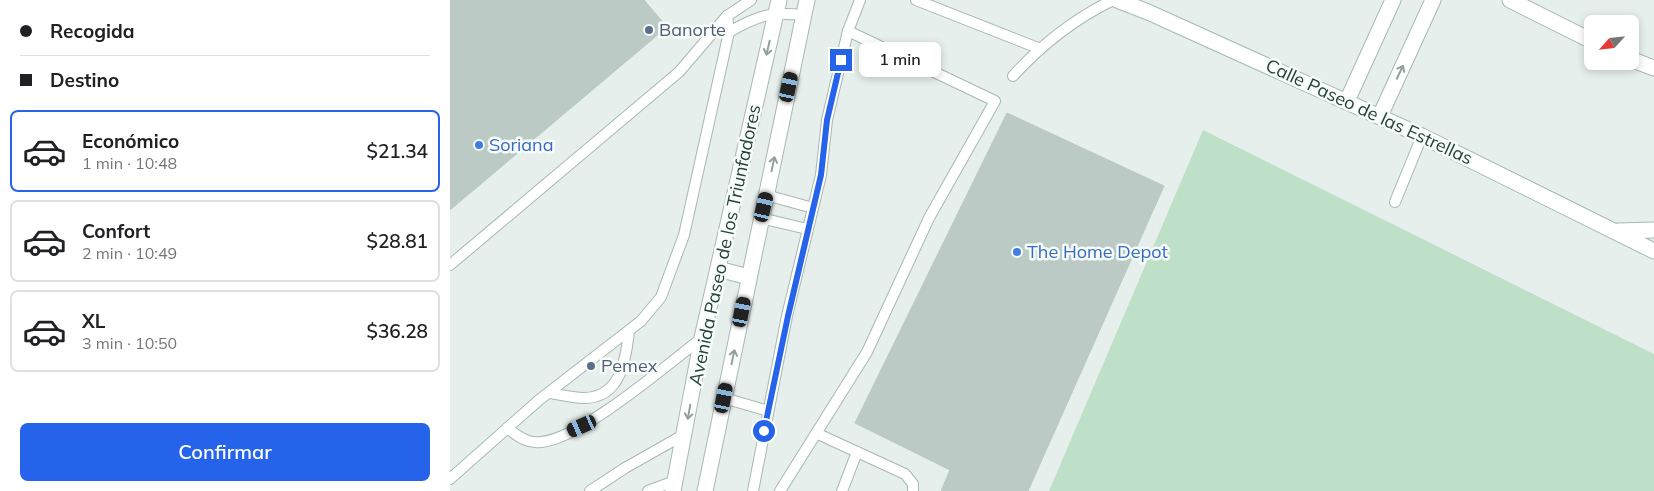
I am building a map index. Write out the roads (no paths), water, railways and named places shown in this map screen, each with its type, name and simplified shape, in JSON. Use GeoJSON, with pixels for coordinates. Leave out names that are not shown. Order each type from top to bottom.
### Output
{"type":"FeatureCollection","features":[{"type":"Feature","properties":{"kind":"street","name":"Avenida Paseo de los Triunfadores"},"geometry":{"type":"LineString","coordinates":[[706,491],[807,0]]}},
{"type":"Feature","properties":{"kind":"street","name":"Calle Paseo de las Estrellas"},"geometry":{"type":"LineString","coordinates":[[1117,0],[1148,12],[1380,116],[1617,231],[1654,252]]}},
{"type":"Feature","properties":{"kind":"street"},"geometry":{"type":"LineString","coordinates":[[1347,101],[1393,0]]}},
{"type":"Feature","properties":{"kind":"street"},"geometry":{"type":"LineString","coordinates":[[1380,116],[1433,0]]}},
{"type":"Feature","properties":{"kind":"street"},"geometry":{"type":"LineString","coordinates":[[1510,0],[1584,37]]}},
{"type":"Feature","properties":{"kind":"street","name":"Avenida Paseo de los Triunfadores"},"geometry":{"type":"LineString","coordinates":[[674,486],[702,338],[777,6]]}},
{"type":"Feature","properties":{"kind":"street"},"geometry":{"type":"LineString","coordinates":[[1639,62],[1654,68]]}},
{"type":"Feature","properties":{"kind":"street","name":"Calle Paseo de las Estrellas"},"geometry":{"type":"LineString","coordinates":[[1617,231],[1654,230]]}},
{"type":"Feature","properties":{"kind":"street"},"geometry":{"type":"LineString","coordinates":[[718,269],[749,277]]}},
{"type":"Feature","properties":{"kind":"lane"},"geometry":{"type":"LineString","coordinates":[[450,265],[679,72],[727,16],[751,0]]}},
{"type":"Feature","properties":{"kind":"lane"},"geometry":{"type":"LineString","coordinates":[[753,491],[807,229],[821,175],[827,120],[848,31],[860,0]]}},
{"type":"Feature","properties":{"kind":"lane"},"geometry":{"type":"LineString","coordinates":[[916,0],[1038,48]]}},
{"type":"Feature","properties":{"kind":"lane"},"geometry":{"type":"LineString","coordinates":[[1013,76],[1038,48],[1087,12],[1112,0]]}},
{"type":"Feature","properties":{"kind":"lane"},"geometry":{"type":"LineString","coordinates":[[714,31],[729,32],[777,6],[804,15]]}},
{"type":"Feature","properties":{"kind":"lane"},"geometry":{"type":"LineString","coordinates":[[450,479],[507,428],[641,321],[661,297],[680,244],[729,32],[727,16]]}},
{"type":"Feature","properties":{"kind":"lane"},"geometry":{"type":"LineString","coordinates":[[780,491],[818,434],[867,352],[929,218],[995,101],[848,31]]}},
{"type":"Feature","properties":{"kind":"lane"},"geometry":{"type":"LineString","coordinates":[[1395,202],[1422,136]]}},
{"type":"Feature","properties":{"kind":"lane"},"geometry":{"type":"LineString","coordinates":[[766,195],[813,208]]}},
{"type":"Feature","properties":{"kind":"lane"},"geometry":{"type":"LineString","coordinates":[[761,218],[807,229]]}},
{"type":"Feature","properties":{"kind":"lane"},"geometry":{"type":"LineString","coordinates":[[550,393],[584,398],[596,397],[610,389],[619,379],[629,331]]}},
{"type":"Feature","properties":{"kind":"lane"},"geometry":{"type":"LineString","coordinates":[[507,428],[525,440],[541,442],[556,439],[582,426],[702,338]]}},
{"type":"Feature","properties":{"kind":"lane"},"geometry":{"type":"LineString","coordinates":[[724,398],[768,412]]}},
{"type":"Feature","properties":{"kind":"lane"},"geometry":{"type":"LineString","coordinates":[[590,491],[632,464],[685,434]]}},
{"type":"Feature","properties":{"kind":"lane"},"geometry":{"type":"LineString","coordinates":[[818,434],[911,478],[913,491]]}},
{"type":"Feature","properties":{"kind":"lane"},"geometry":{"type":"LineString","coordinates":[[842,491],[857,452]]}},
{"type":"Feature","properties":{"kind":"lane"},"geometry":{"type":"LineString","coordinates":[[648,491],[674,486]]}},
{"type":"Feature","properties":{"kind":"place","name":"Banorte"},"geometry":{"type":"Point","coordinates":[649,30]}},
{"type":"Feature","properties":{"kind":"place","name":"Soriana"},"geometry":{"type":"Point","coordinates":[479,145]}},
{"type":"Feature","properties":{"kind":"place","name":"The Home Depot"},"geometry":{"type":"Point","coordinates":[1017,252]}},
{"type":"Feature","properties":{"kind":"place","name":"Pemex"},"geometry":{"type":"Point","coordinates":[591,366]}}]}
